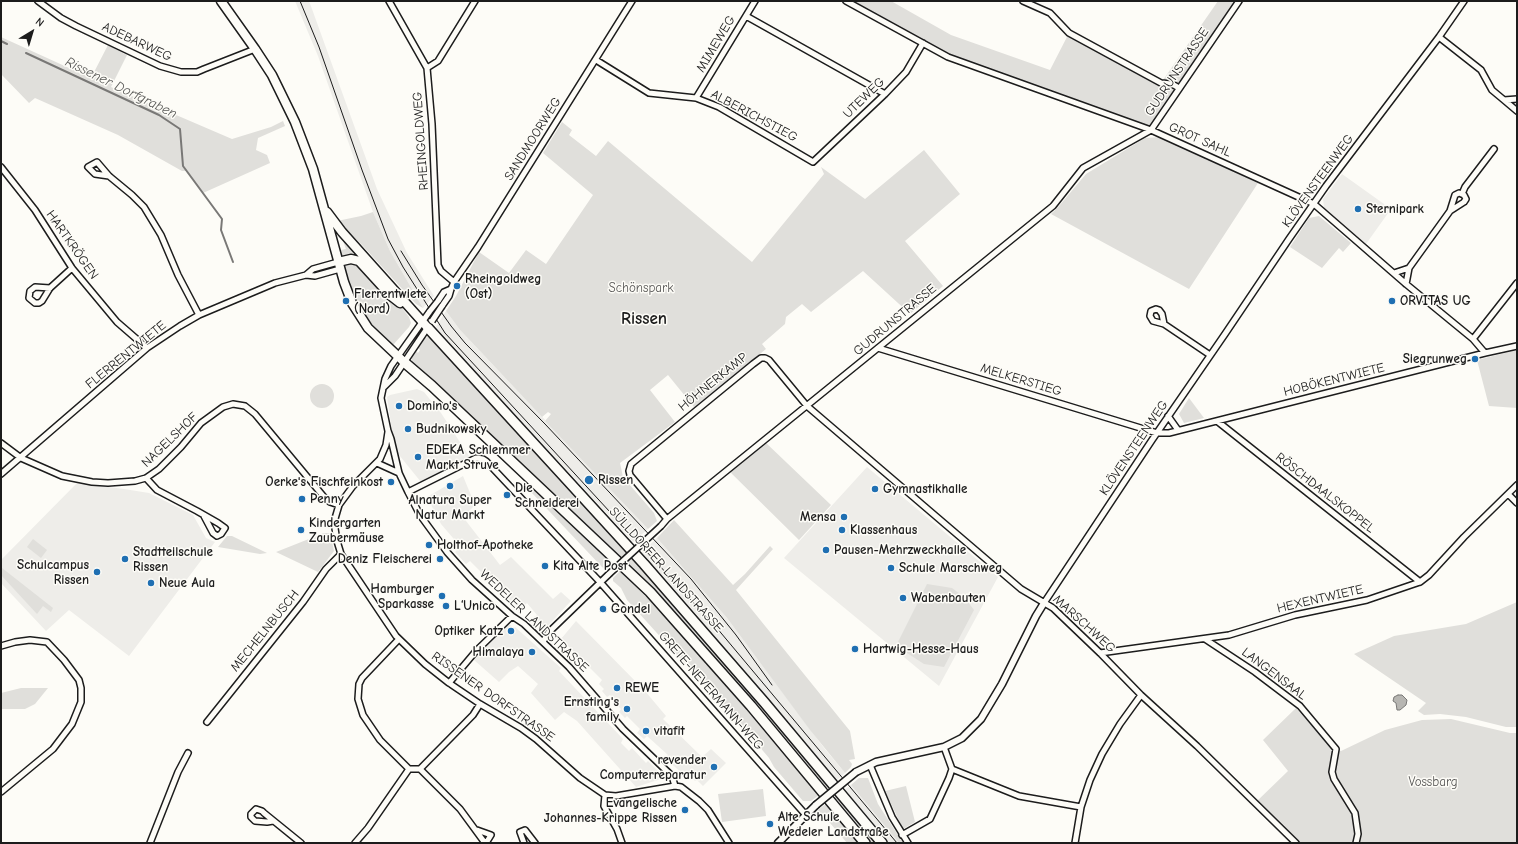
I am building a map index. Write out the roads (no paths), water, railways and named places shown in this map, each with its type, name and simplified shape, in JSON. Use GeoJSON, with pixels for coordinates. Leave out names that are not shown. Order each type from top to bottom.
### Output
{"type":"FeatureCollection","features":[{"type":"Feature","properties":{"kind":"highway","name":"SÜLLDORFER LANDSTRASSE"},"geometry":{"type":"LineString","coordinates":[[427,324],[644,564],[755,691],[882,843]]}},
{"type":"Feature","properties":{"kind":"highway","name":"SÜLLDORFER LANDSTRASSE"},"geometry":{"type":"LineString","coordinates":[[404,362],[432,386],[650,592],[751,706],[865,843]]}},
{"type":"Feature","properties":{"kind":"main road"},"geometry":{"type":"LineString","coordinates":[[221,1],[255,49],[284,98],[307,151],[325,208],[342,232],[411,309],[427,324]]}},
{"type":"Feature","properties":{"kind":"main road","name":"SÜLLDORFER LANDSTRASSE"},"geometry":{"type":"LineString","coordinates":[[325,208],[339,265],[348,293],[360,317],[376,336],[404,362]]}},
{"type":"Feature","properties":{"kind":"main road"},"geometry":{"type":"LineString","coordinates":[[339,265],[351,259],[357,260],[391,296],[411,309]]}},
{"type":"Feature","properties":{"kind":"street","name":"ADEBARWEG"},"geometry":{"type":"LineString","coordinates":[[38,1],[61,18],[76,26],[160,66],[181,72],[197,72],[255,49]]}},
{"type":"Feature","properties":{"kind":"street","name":"RHEINGOLDWEG"},"geometry":{"type":"LineString","coordinates":[[389,1],[427,68],[432,124],[438,265],[441,271],[454,282]]}},
{"type":"Feature","properties":{"kind":"street"},"geometry":{"type":"LineString","coordinates":[[427,68],[438,61],[475,1]]}},
{"type":"Feature","properties":{"kind":"street","name":"SANDMOORWEG"},"geometry":{"type":"LineString","coordinates":[[427,324],[449,296],[454,282],[478,247],[632,1]]}},
{"type":"Feature","properties":{"kind":"street","name":"MIMEWEG"},"geometry":{"type":"LineString","coordinates":[[696,98],[755,1]]}},
{"type":"Feature","properties":{"kind":"street","name":"GROT SAHL"},"geometry":{"type":"LineString","coordinates":[[846,1],[948,57],[1151,130],[1314,204],[1406,284],[1473,339],[1485,353]]}},
{"type":"Feature","properties":{"kind":"street"},"geometry":{"type":"LineString","coordinates":[[1023,1],[1050,13],[1069,33],[1161,83],[1172,84],[1179,88]]}},
{"type":"Feature","properties":{"kind":"street","name":"GUDRUNSTRASSE"},"geometry":{"type":"LineString","coordinates":[[543,642],[548,633],[667,519],[1053,206],[1083,168],[1151,130],[1239,1]]}},
{"type":"Feature","properties":{"kind":"street","name":"KLÖVENSTEENWEG"},"geometry":{"type":"LineString","coordinates":[[778,843],[806,814],[856,772],[870,765],[888,759],[944,747],[962,738],[980,720],[1002,684],[1044,603],[1168,416],[1314,204],[1439,38],[1464,1]]}},
{"type":"Feature","properties":{"kind":"street"},"geometry":{"type":"LineString","coordinates":[[746,16],[885,94]]}},
{"type":"Feature","properties":{"kind":"street"},"geometry":{"type":"LineString","coordinates":[[1439,38],[1481,70],[1492,90],[1517,111]]}},
{"type":"Feature","properties":{"kind":"street","name":"UTEWEG"},"geometry":{"type":"LineString","coordinates":[[813,162],[885,94],[906,72],[922,43]]}},
{"type":"Feature","properties":{"kind":"street","name":"ALBERICHSTIEG"},"geometry":{"type":"LineString","coordinates":[[596,60],[650,93],[696,98],[719,107],[813,162]]}},
{"type":"Feature","properties":{"kind":"street"},"geometry":{"type":"LineString","coordinates":[[1504,100],[1517,99]]}},
{"type":"Feature","properties":{"kind":"street"},"geometry":{"type":"LineString","coordinates":[[1462,194],[1465,187],[1494,149]]}},
{"type":"Feature","properties":{"kind":"street","name":"HARTKRÖGEN"},"geometry":{"type":"LineString","coordinates":[[1,167],[35,210],[72,268],[117,322],[147,348]]}},
{"type":"Feature","properties":{"kind":"street"},"geometry":{"type":"LineString","coordinates":[[109,176],[132,195],[144,207],[152,219],[161,235],[186,292],[199,315]]}},
{"type":"Feature","properties":{"kind":"street"},"geometry":{"type":"LineString","coordinates":[[1406,284],[1409,268],[1450,211],[1454,196],[1458,193],[1466,197],[1464,202],[1450,211]]}},
{"type":"Feature","properties":{"kind":"street","name":"FLERRENTWIETE"},"geometry":{"type":"LineString","coordinates":[[1,474],[147,348],[199,315],[275,283],[306,275],[315,276],[339,265]]}},
{"type":"Feature","properties":{"kind":"street"},"geometry":{"type":"LineString","coordinates":[[50,288],[72,268]]}},
{"type":"Feature","properties":{"kind":"street"},"geometry":{"type":"LineString","coordinates":[[1394,273],[1409,268]]}},
{"type":"Feature","properties":{"kind":"street"},"geometry":{"type":"LineString","coordinates":[[1473,339],[1517,283]]}},
{"type":"Feature","properties":{"kind":"street","name":"SANDMOORWEG"},"geometry":{"type":"LineString","coordinates":[[427,324],[428,315],[444,292],[451,289]]}},
{"type":"Feature","properties":{"kind":"street"},"geometry":{"type":"LineString","coordinates":[[384,387],[389,383],[404,362],[427,324]]}},
{"type":"Feature","properties":{"kind":"street","name":"WEDELER LANDSTRASSE"},"geometry":{"type":"LineString","coordinates":[[427,324],[397,356],[385,379],[381,398],[399,473],[420,515],[447,552],[472,580],[512,616],[524,624],[569,667],[623,729],[672,776],[675,786]]}},
{"type":"Feature","properties":{"kind":"street"},"geometry":{"type":"LineString","coordinates":[[1164,324],[1210,355]]}},
{"type":"Feature","properties":{"kind":"street","name":"HOBÖKENTWIETE"},"geometry":{"type":"LineString","coordinates":[[1157,433],[1169,433],[1517,346]]}},
{"type":"Feature","properties":{"kind":"street","name":"MELKERSTIEG"},"geometry":{"type":"LineString","coordinates":[[878,348],[1157,433]]}},
{"type":"Feature","properties":{"kind":"street","name":"HÖHNERKAMP"},"geometry":{"type":"LineString","coordinates":[[667,519],[632,477],[629,469],[633,462],[761,358],[769,360],[807,406]]}},
{"type":"Feature","properties":{"kind":"street","name":"NAGELSHOF"},"geometry":{"type":"LineString","coordinates":[[1,443],[21,458],[62,476],[92,482],[119,483],[135,481],[146,478],[159,469],[181,447],[200,423],[223,407],[233,404],[246,406],[255,414],[324,497],[330,502],[339,505]]}},
{"type":"Feature","properties":{"kind":"street","name":"MARSCHWEG"},"geometry":{"type":"LineString","coordinates":[[807,406],[1021,589],[1053,608],[1141,695],[1197,746],[1296,843]]}},
{"type":"Feature","properties":{"kind":"street"},"geometry":{"type":"LineString","coordinates":[[1168,416],[1178,430]]}},
{"type":"Feature","properties":{"kind":"street","name":"RÖSCHDAALSKOPPEL"},"geometry":{"type":"LineString","coordinates":[[1217,421],[1420,582]]}},
{"type":"Feature","properties":{"kind":"street","name":"RISSENER DORFSTRASSE"},"geometry":{"type":"LineString","coordinates":[[388,431],[384,450],[377,462],[353,486],[339,505],[334,522],[341,554],[399,639],[425,664],[449,683],[480,704],[536,738],[580,778],[605,795]]}},
{"type":"Feature","properties":{"kind":"street","name":"GRETE-NEVERMANN-WEG"},"geometry":{"type":"LineString","coordinates":[[408,492],[476,458],[483,459],[495,468],[600,582],[806,814]]}},
{"type":"Feature","properties":{"kind":"street"},"geometry":{"type":"LineString","coordinates":[[377,462],[399,473]]}},
{"type":"Feature","properties":{"kind":"street"},"geometry":{"type":"LineString","coordinates":[[146,478],[157,490],[204,516]]}},
{"type":"Feature","properties":{"kind":"street","name":"HEXENTWIETE"},"geometry":{"type":"LineString","coordinates":[[1100,653],[1229,635],[1295,615],[1367,600],[1420,582],[1429,575],[1464,537],[1517,485]]}},
{"type":"Feature","properties":{"kind":"street"},"geometry":{"type":"LineString","coordinates":[[1508,494],[1517,503]]}},
{"type":"Feature","properties":{"kind":"street","name":"MECHELNBUSCH"},"geometry":{"type":"LineString","coordinates":[[207,722],[303,602],[326,569],[341,554]]}},
{"type":"Feature","properties":{"kind":"street"},"geometry":{"type":"LineString","coordinates":[[449,683],[476,651],[512,616]]}},
{"type":"Feature","properties":{"kind":"street"},"geometry":{"type":"LineString","coordinates":[[399,639],[362,678],[359,684],[358,699],[363,715],[380,740],[409,769],[420,769],[460,809],[474,829],[485,843],[491,835],[474,829]]}},
{"type":"Feature","properties":{"kind":"street","name":"LANGENSAAL"},"geometry":{"type":"LineString","coordinates":[[1205,639],[1255,672],[1300,706],[1336,749],[1332,772],[1334,779],[1355,813],[1358,834],[1356,843]]}},
{"type":"Feature","properties":{"kind":"street"},"geometry":{"type":"LineString","coordinates":[[1,646],[30,640],[47,642],[64,660],[79,680],[81,688],[81,702],[72,724],[53,749],[1,792]]}},
{"type":"Feature","properties":{"kind":"street"},"geometry":{"type":"LineString","coordinates":[[1075,843],[1081,807],[1090,780],[1102,754],[1120,724],[1141,695]]}},
{"type":"Feature","properties":{"kind":"street"},"geometry":{"type":"LineString","coordinates":[[420,769],[473,715],[480,704]]}},
{"type":"Feature","properties":{"kind":"street"},"geometry":{"type":"LineString","coordinates":[[902,835],[930,819],[952,769],[944,747]]}},
{"type":"Feature","properties":{"kind":"street"},"geometry":{"type":"LineString","coordinates":[[150,843],[178,772],[188,752]]}},
{"type":"Feature","properties":{"kind":"street"},"geometry":{"type":"LineString","coordinates":[[870,765],[888,808],[902,835],[908,843]]}},
{"type":"Feature","properties":{"kind":"street"},"geometry":{"type":"LineString","coordinates":[[355,843],[368,828],[409,769]]}},
{"type":"Feature","properties":{"kind":"street"},"geometry":{"type":"LineString","coordinates":[[952,769],[1019,796],[1081,807]]}},
{"type":"Feature","properties":{"kind":"street"},"geometry":{"type":"LineString","coordinates":[[622,843],[617,829],[604,806],[605,795],[616,796],[675,786],[685,789],[704,805],[728,841]]}},
{"type":"Feature","properties":{"kind":"street"},"geometry":{"type":"LineString","coordinates":[[273,820],[301,843]]}},
{"type":"Feature","properties":{"kind":"street"},"geometry":{"type":"LineString","coordinates":[[524,843],[520,832],[525,830],[535,843]]}},
{"type":"Feature","properties":{"kind":"waterway","name":"Rissener Dorfgraben"},"geometry":{"type":"LineString","coordinates":[[1,41],[7,44]]}},
{"type":"Feature","properties":{"kind":"waterway","name":"Rissener Dorfgraben"},"geometry":{"type":"LineString","coordinates":[[26,53],[159,115],[180,129],[183,166],[222,219],[221,230],[233,262]]}},
{"type":"Feature","properties":{"kind":"tram line"},"geometry":{"type":"LineString","coordinates":[[300,1],[319,47],[388,239],[403,267],[445,333],[716,627],[897,843]]}},
{"type":"Feature","properties":{"kind":"tram line"},"geometry":{"type":"LineString","coordinates":[[401,251],[422,285],[465,343],[545,424],[691,579],[736,635],[772,685]]}},
{"type":"Feature","properties":{"kind":"place","name":"Sternipark"},"geometry":{"type":"Point","coordinates":[1358,209]}},
{"type":"Feature","properties":{"kind":"place","name":"Rheingoldweg (Ost)"},"geometry":{"type":"Point","coordinates":[457,286]}},
{"type":"Feature","properties":{"kind":"place","name":"Flerrentwiete (Nord)"},"geometry":{"type":"Point","coordinates":[346,301]}},
{"type":"Feature","properties":{"kind":"place","name":"ORVITAS UG"},"geometry":{"type":"Point","coordinates":[1392,301]}},
{"type":"Feature","properties":{"kind":"place","name":"Siegrunweg"},"geometry":{"type":"Point","coordinates":[1475,359]}},
{"type":"Feature","properties":{"kind":"place","name":"Domino's"},"geometry":{"type":"Point","coordinates":[399,406]}},
{"type":"Feature","properties":{"kind":"place","name":"Budnikowsky"},"geometry":{"type":"Point","coordinates":[408,429]}},
{"type":"Feature","properties":{"kind":"place","name":"EDEKA Schlemmer Markt Struve"},"geometry":{"type":"Point","coordinates":[418,457]}},
{"type":"Feature","properties":{"kind":"place","name":"Rissen"},"geometry":{"type":"Point","coordinates":[589,480]}},
{"type":"Feature","properties":{"kind":"place","name":"Oerke's Fischfeinkost"},"geometry":{"type":"Point","coordinates":[391,482]}},
{"type":"Feature","properties":{"kind":"place","name":"Alnatura Super Natur Markt"},"geometry":{"type":"Point","coordinates":[450,486]}},
{"type":"Feature","properties":{"kind":"place","name":"Gymnastikhalle"},"geometry":{"type":"Point","coordinates":[875,489]}},
{"type":"Feature","properties":{"kind":"place","name":"Die Schneiderei"},"geometry":{"type":"Point","coordinates":[507,495]}},
{"type":"Feature","properties":{"kind":"place","name":"Penny"},"geometry":{"type":"Point","coordinates":[302,499]}},
{"type":"Feature","properties":{"kind":"place","name":"Mensa"},"geometry":{"type":"Point","coordinates":[844,517]}},
{"type":"Feature","properties":{"kind":"place","name":"Kindergarten Zaubermäuse"},"geometry":{"type":"Point","coordinates":[301,530]}},
{"type":"Feature","properties":{"kind":"place","name":"Klassenhaus"},"geometry":{"type":"Point","coordinates":[842,530]}},
{"type":"Feature","properties":{"kind":"place","name":"Holthof-Apotheke"},"geometry":{"type":"Point","coordinates":[429,545]}},
{"type":"Feature","properties":{"kind":"place","name":"Pausen-Mehrzweckhalle"},"geometry":{"type":"Point","coordinates":[826,550]}},
{"type":"Feature","properties":{"kind":"place","name":"Stadtteilschule Rissen"},"geometry":{"type":"Point","coordinates":[125,559]}},
{"type":"Feature","properties":{"kind":"place","name":"Deniz Fleischerei"},"geometry":{"type":"Point","coordinates":[440,559]}},
{"type":"Feature","properties":{"kind":"place","name":"Kita Alte Post"},"geometry":{"type":"Point","coordinates":[545,566]}},
{"type":"Feature","properties":{"kind":"place","name":"Schule Marschweg"},"geometry":{"type":"Point","coordinates":[891,568]}},
{"type":"Feature","properties":{"kind":"place","name":"Schulcampus Rissen"},"geometry":{"type":"Point","coordinates":[97,572]}},
{"type":"Feature","properties":{"kind":"place","name":"Neue Aula"},"geometry":{"type":"Point","coordinates":[151,583]}},
{"type":"Feature","properties":{"kind":"place","name":"Hamburger Sparkasse"},"geometry":{"type":"Point","coordinates":[442,596]}},
{"type":"Feature","properties":{"kind":"place","name":"Wabenbauten"},"geometry":{"type":"Point","coordinates":[903,598]}},
{"type":"Feature","properties":{"kind":"place","name":"L‘Unico"},"geometry":{"type":"Point","coordinates":[446,606]}},
{"type":"Feature","properties":{"kind":"place","name":"Gondel"},"geometry":{"type":"Point","coordinates":[603,609]}},
{"type":"Feature","properties":{"kind":"place","name":"Optiker Katz"},"geometry":{"type":"Point","coordinates":[511,631]}},
{"type":"Feature","properties":{"kind":"place","name":"Hartwig-Hesse-Haus"},"geometry":{"type":"Point","coordinates":[855,649]}},
{"type":"Feature","properties":{"kind":"place","name":"Himalaya"},"geometry":{"type":"Point","coordinates":[532,652]}},
{"type":"Feature","properties":{"kind":"place","name":"REWE"},"geometry":{"type":"Point","coordinates":[617,688]}},
{"type":"Feature","properties":{"kind":"place","name":"Ernsting's family"},"geometry":{"type":"Point","coordinates":[627,709]}},
{"type":"Feature","properties":{"kind":"place","name":"vitafit"},"geometry":{"type":"Point","coordinates":[646,731]}},
{"type":"Feature","properties":{"kind":"place","name":"revender Computerreparatur"},"geometry":{"type":"Point","coordinates":[714,767]}},
{"type":"Feature","properties":{"kind":"place","name":"Evangelische Johannes-Krippe Rissen"},"geometry":{"type":"Point","coordinates":[685,810]}},
{"type":"Feature","properties":{"kind":"place","name":"Alte Schule Wedeler Landstraße"},"geometry":{"type":"Point","coordinates":[770,824]}},
{"type":"Feature","properties":{"kind":"district","name":"Rissen"},"geometry":{"type":"Point","coordinates":[644,319]}},
{"type":"Feature","properties":{"kind":"park label","name":"Schönspark"},"geometry":{"type":"Point","coordinates":[641,288]}},
{"type":"Feature","properties":{"kind":"park label","name":"Vossbarg"},"geometry":{"type":"Point","coordinates":[1433,782]}}]}
